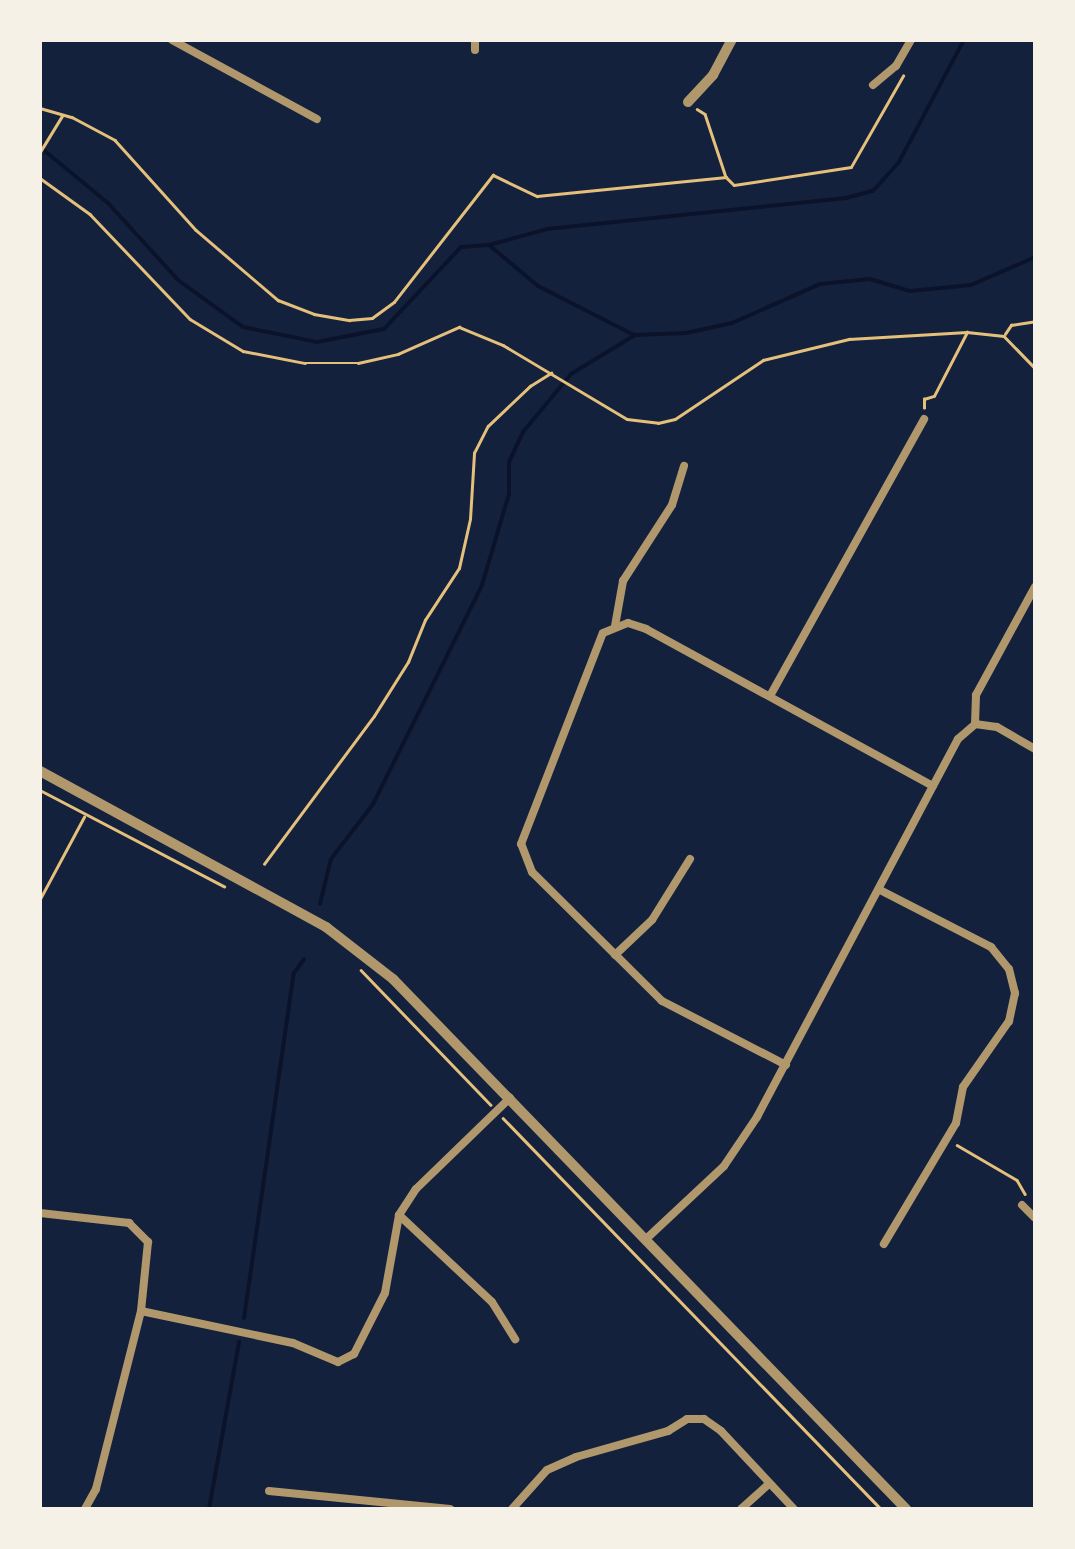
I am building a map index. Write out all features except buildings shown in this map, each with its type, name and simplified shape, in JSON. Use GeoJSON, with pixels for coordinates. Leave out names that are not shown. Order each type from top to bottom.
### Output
{"type":"FeatureCollection","features":[{"type":"Feature","properties":{"kind":"street"},"geometry":{"type":"LineString","coordinates":[[172,40],[317,119]]}},
{"type":"Feature","properties":{"kind":"street"},"geometry":{"type":"LineString","coordinates":[[688,102],[713,75],[732,40]]}},
{"type":"Feature","properties":{"kind":"street"},"geometry":{"type":"LineString","coordinates":[[873,85],[896,66],[911,40]]}},
{"type":"Feature","properties":{"kind":"street"},"geometry":{"type":"LineString","coordinates":[[770,696],[924,420]]}},
{"type":"Feature","properties":{"kind":"street"},"geometry":{"type":"LineString","coordinates":[[616,626],[623,581],[672,505],[684,466]]}},
{"type":"Feature","properties":{"kind":"street"},"geometry":{"type":"LineString","coordinates":[[645,1240],[724,1166],[786,1065],[958,740],[975,724],[976,695],[1035,587]]}},
{"type":"Feature","properties":{"kind":"street"},"geometry":{"type":"LineString","coordinates":[[786,1065],[662,1001],[532,872],[521,844],[603,633],[628,623],[646,629],[933,786]]}},
{"type":"Feature","properties":{"kind":"street"},"geometry":{"type":"LineString","coordinates":[[975,724],[997,728],[1035,749]]}},
{"type":"Feature","properties":{"kind":"street"},"geometry":{"type":"LineString","coordinates":[[40,771],[355,947],[393,979],[906,1509]]}},
{"type":"Feature","properties":{"kind":"street"},"geometry":{"type":"LineString","coordinates":[[615,955],[652,920],[690,859]]}},
{"type":"Feature","properties":{"kind":"street"},"geometry":{"type":"LineString","coordinates":[[880,890],[991,947],[1009,970],[1015,993],[1009,1021],[963,1087],[956,1123],[884,1244]]}},
{"type":"Feature","properties":{"kind":"street"},"geometry":{"type":"LineString","coordinates":[[141,1311],[293,1344],[338,1362],[354,1354],[385,1293],[399,1215],[416,1189],[510,1098]]}},
{"type":"Feature","properties":{"kind":"street"},"geometry":{"type":"LineString","coordinates":[[1022,1205],[1035,1218]]}},
{"type":"Feature","properties":{"kind":"street"},"geometry":{"type":"LineString","coordinates":[[40,1213],[128,1223],[148,1242],[141,1311],[96,1489],[86,1509]]}},
{"type":"Feature","properties":{"kind":"street"},"geometry":{"type":"LineString","coordinates":[[399,1215],[492,1302],[515,1339]]}},
{"type":"Feature","properties":{"kind":"street"},"geometry":{"type":"LineString","coordinates":[[512,1509],[548,1470],[576,1456],[668,1431],[687,1419],[704,1420],[720,1431],[794,1509]]}},
{"type":"Feature","properties":{"kind":"street"},"geometry":{"type":"LineString","coordinates":[[741,1509],[769,1484]]}},
{"type":"Feature","properties":{"kind":"street"},"geometry":{"type":"LineString","coordinates":[[269,1491],[446,1509]]}},
{"type":"Feature","properties":{"kind":"street"},"geometry":{"type":"LineString","coordinates":[[340,1509],[345,1498]]}},
{"type":"Feature","properties":{"kind":"path"},"geometry":{"type":"LineString","coordinates":[[688,102],[706,114],[726,177],[734,185],[853,167],[906,70]]}},
{"type":"Feature","properties":{"kind":"path"},"geometry":{"type":"LineString","coordinates":[[40,108],[106,134],[132,155],[181,216],[235,268],[278,300],[314,314],[350,320],[372,318],[394,302],[493,176],[537,196],[726,177]]}},
{"type":"Feature","properties":{"kind":"path"},"geometry":{"type":"LineString","coordinates":[[40,152],[63,115]]}},
{"type":"Feature","properties":{"kind":"path"},"geometry":{"type":"LineString","coordinates":[[40,178],[90,214],[190,319],[243,351],[306,363],[358,363],[398,354],[458,327],[552,372],[628,419],[658,423],[675,420],[763,360],[849,339],[967,332],[1004,336],[1035,368]]}},
{"type":"Feature","properties":{"kind":"path"},"geometry":{"type":"LineString","coordinates":[[1004,336],[1010,325],[1035,321]]}},
{"type":"Feature","properties":{"kind":"path"},"geometry":{"type":"LineString","coordinates":[[924,420],[924,398],[934,396],[967,332]]}},
{"type":"Feature","properties":{"kind":"path"},"geometry":{"type":"LineString","coordinates":[[264,864],[374,716],[408,662],[424,620],[460,568],[470,518],[474,453],[488,426],[530,386],[552,372]]}},
{"type":"Feature","properties":{"kind":"path"},"geometry":{"type":"LineString","coordinates":[[40,790],[215,885],[231,887]]}},
{"type":"Feature","properties":{"kind":"path"},"geometry":{"type":"LineString","coordinates":[[40,900],[85,814]]}},
{"type":"Feature","properties":{"kind":"path"},"geometry":{"type":"LineString","coordinates":[[358,967],[881,1509]]}},
{"type":"Feature","properties":{"kind":"path"},"geometry":{"type":"LineString","coordinates":[[946,1138],[1017,1180],[1026,1190],[1022,1205]]}},
{"type":"Feature","properties":{"kind":"waterway"},"geometry":{"type":"LineString","coordinates":[[489,245],[547,229],[846,198],[873,191],[899,162],[964,40]]}},
{"type":"Feature","properties":{"kind":"waterway"},"geometry":{"type":"LineString","coordinates":[[40,147],[108,203],[178,280],[243,327],[317,342],[384,329],[461,247],[489,245],[538,286],[634,335]]}},
{"type":"Feature","properties":{"kind":"waterway"},"geometry":{"type":"LineString","coordinates":[[320,904],[331,859],[373,804],[482,585],[509,494],[509,462],[523,432],[571,374],[635,335],[686,333],[732,323],[820,284],[870,279],[910,291],[971,285],[1035,257]]}},
{"type":"Feature","properties":{"kind":"waterway"},"geometry":{"type":"LineString","coordinates":[[244,1318],[294,973],[304,959]]}},
{"type":"Feature","properties":{"kind":"waterway"},"geometry":{"type":"LineString","coordinates":[[209,1509],[239,1342]]}}]}
